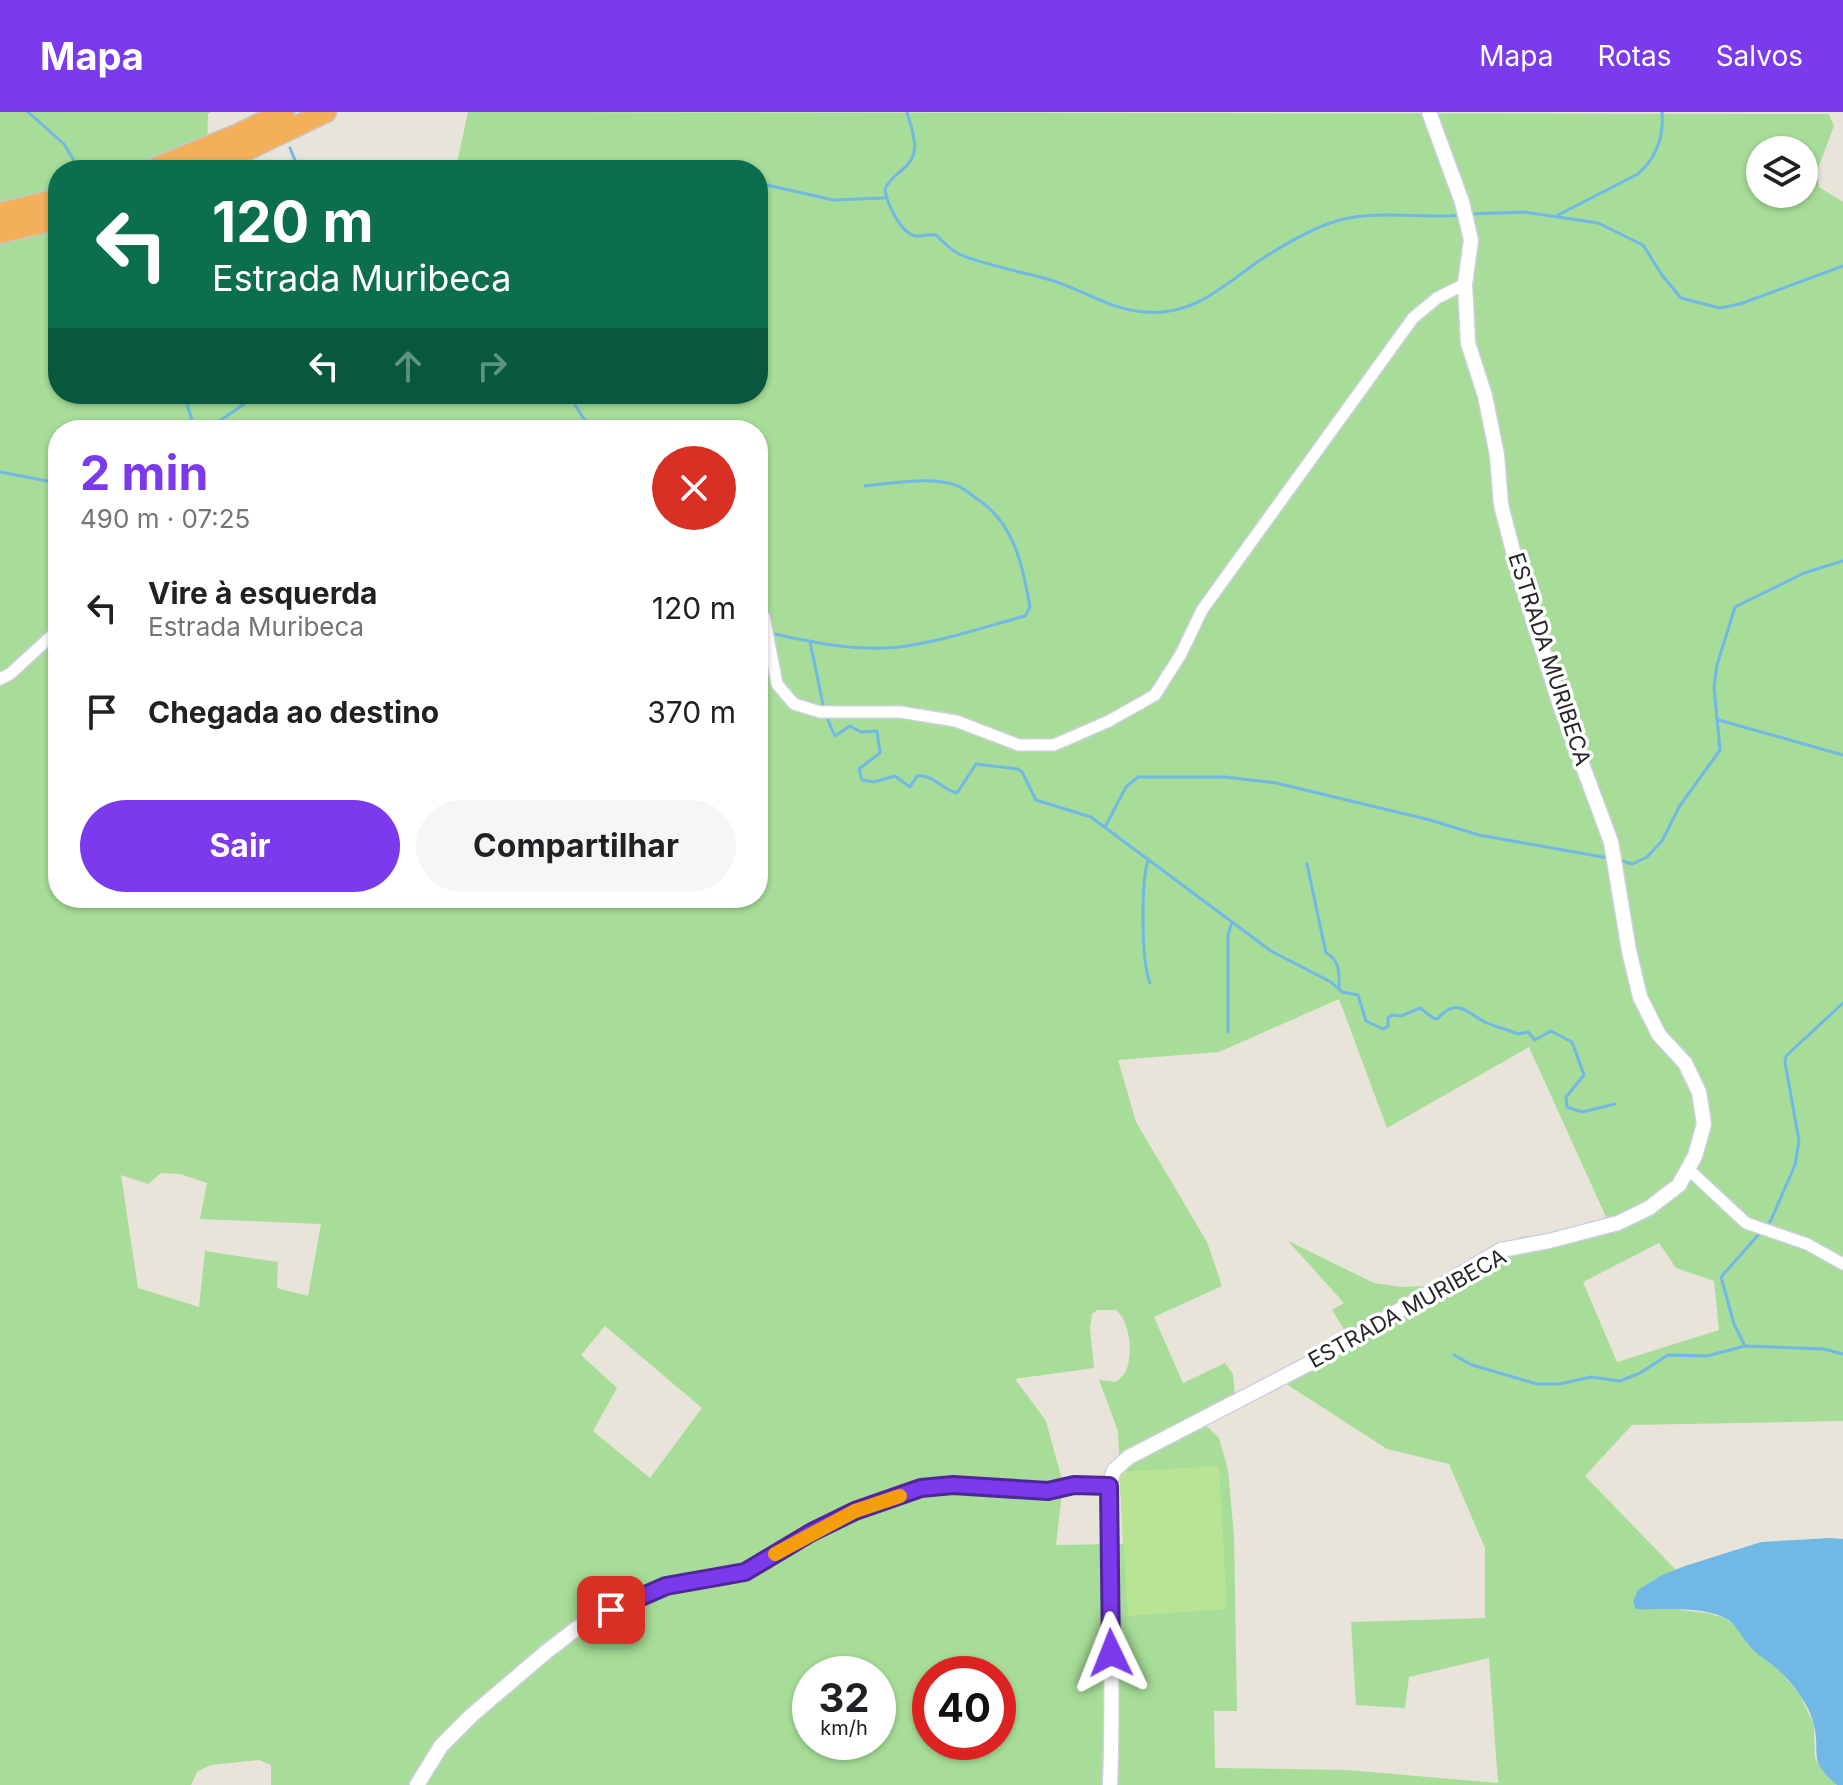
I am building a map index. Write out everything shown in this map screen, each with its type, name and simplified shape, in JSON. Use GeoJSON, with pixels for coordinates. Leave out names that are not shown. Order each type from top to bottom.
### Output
{"type":"FeatureCollection","features":[{"type":"Feature","properties":{"kind":"highway"},"geometry":{"type":"LineString","coordinates":[[175,160],[284,112]]}},
{"type":"Feature","properties":{"kind":"highway"},"geometry":{"type":"LineString","coordinates":[[227,160],[326,112]]}},
{"type":"Feature","properties":{"kind":"highway"},"geometry":{"type":"LineString","coordinates":[[0,213],[48,201]]}},
{"type":"Feature","properties":{"kind":"highway"},"geometry":{"type":"LineString","coordinates":[[0,233],[48,221]]}},
{"type":"Feature","properties":{"kind":"street","name":"ESTRADA MURIBECA"},"geometry":{"type":"LineString","coordinates":[[1109,1486],[1114,1470],[1129,1457],[1314,1361],[1501,1250],[1618,1223],[1649,1208],[1679,1185],[1695,1156],[1704,1124],[1699,1092],[1685,1063],[1659,1035],[1640,997],[1611,842],[1559,702],[1501,505],[1497,455],[1485,396],[1468,343],[1465,284],[1471,240],[1462,202],[1429,112]]}},
{"type":"Feature","properties":{"kind":"street"},"geometry":{"type":"LineString","coordinates":[[768,638],[777,684],[794,704],[820,712],[900,712],[956,721],[1019,745],[1054,745],[1109,721],[1155,695],[1181,654],[1202,610],[1413,318],[1437,298],[1465,284]]}},
{"type":"Feature","properties":{"kind":"street"},"geometry":{"type":"LineString","coordinates":[[0,679],[10,674],[48,639]]}},
{"type":"Feature","properties":{"kind":"street"},"geometry":{"type":"LineString","coordinates":[[1688,1169],[1746,1223],[1807,1244],[1843,1264]]}},
{"type":"Feature","properties":{"kind":"street"},"geometry":{"type":"LineString","coordinates":[[417,1785],[441,1746],[472,1715],[577,1628],[666,1586],[745,1572],[812,1532],[855,1511],[921,1488],[953,1485],[1048,1491],[1074,1485],[1109,1486],[1113,1708],[1110,1785]]}},
{"type":"Feature","properties":{"kind":"green space"},"geometry":{"type":"Polygon","coordinates":[[[0,112],[211,112],[208,114],[207,148],[214,160],[48,160],[48,404],[768,404],[768,160],[458,160],[468,112],[1829,114],[1834,126],[1818,168],[1818,136],[1746,136],[1746,208],[1818,208],[1818,179],[1819,187],[1843,202],[1843,1421],[1632,1425],[1585,1476],[1676,1570],[1651,1581],[1680,1610],[1725,1618],[1736,1627],[1749,1646],[1779,1670],[1800,1695],[1814,1725],[1815,1758],[1824,1773],[1837,1785],[271,1785],[271,1765],[259,1760],[211,1765],[197,1772],[191,1785],[0,1785],[0,112]],[[1339,999],[1219,1052],[1118,1060],[1136,1122],[1207,1242],[1222,1286],[1154,1317],[1183,1383],[1225,1363],[1233,1374],[1235,1397],[1197,1417],[1219,1438],[1228,1470],[1234,1536],[1237,1711],[1214,1711],[1215,1768],[1347,1770],[1498,1783],[1489,1658],[1409,1677],[1405,1708],[1356,1705],[1351,1622],[1485,1618],[1485,1548],[1449,1464],[1387,1449],[1274,1376],[1350,1339],[1332,1310],[1344,1303],[1288,1241],[1374,1283],[1401,1287],[1427,1286],[1520,1237],[1570,1231],[1606,1217],[1529,1047],[1387,1128],[1339,999]],[[161,1173],[148,1184],[121,1175],[138,1288],[199,1307],[205,1251],[278,1262],[277,1288],[308,1296],[321,1224],[200,1219],[207,1183],[180,1174],[161,1173]],[[1659,1243],[1583,1282],[1617,1362],[1719,1330],[1714,1281],[1676,1268],[1659,1243]],[[1097,1310],[1092,1314],[1090,1328],[1094,1368],[1015,1379],[1046,1421],[1063,1483],[1056,1545],[1123,1544],[1118,1431],[1099,1380],[1116,1382],[1125,1374],[1129,1339],[1125,1322],[1116,1310],[1097,1310]],[[605,1326],[581,1355],[617,1388],[593,1431],[650,1478],[702,1408],[605,1326]]]}},
{"type":"Feature","properties":{"kind":"green space"},"geometry":{"type":"Polygon","coordinates":[[[1219,1466],[1227,1609],[1128,1616],[1119,1472],[1219,1466]]]}},
{"type":"Feature","properties":{"kind":"water"},"geometry":{"type":"Polygon","coordinates":[[[1843,1539],[1843,1785],[1837,1785],[1818,1763],[1814,1725],[1799,1694],[1782,1674],[1751,1648],[1731,1622],[1702,1611],[1636,1609],[1633,1602],[1638,1590],[1662,1575],[1685,1566],[1761,1542],[1843,1539]]]}},
{"type":"Feature","properties":{"kind":"waterway"},"geometry":{"type":"LineString","coordinates":[[28,112],[64,144],[73,159]]}},
{"type":"Feature","properties":{"kind":"waterway"},"geometry":{"type":"LineString","coordinates":[[907,112],[914,136],[914,150],[908,164],[885,189],[891,209],[905,230],[916,236],[936,235],[968,258],[1037,276],[1132,310],[1161,312],[1190,305],[1216,292],[1284,246],[1340,220],[1385,215],[1461,215]]}},
{"type":"Feature","properties":{"kind":"waterway"},"geometry":{"type":"LineString","coordinates":[[1558,215],[1638,174],[1658,146],[1662,112]]}},
{"type":"Feature","properties":{"kind":"waterway"},"geometry":{"type":"LineString","coordinates":[[290,148],[295,160]]}},
{"type":"Feature","properties":{"kind":"waterway"},"geometry":{"type":"LineString","coordinates":[[768,185],[833,200],[884,198]]}},
{"type":"Feature","properties":{"kind":"waterway"},"geometry":{"type":"LineString","coordinates":[[1469,214],[1524,212],[1598,223],[1643,245],[1681,298],[1720,308],[1740,304],[1843,266]]}},
{"type":"Feature","properties":{"kind":"waterway"},"geometry":{"type":"LineString","coordinates":[[187,404],[192,420]]}},
{"type":"Feature","properties":{"kind":"waterway"},"geometry":{"type":"LineString","coordinates":[[221,420],[244,404]]}},
{"type":"Feature","properties":{"kind":"waterway"},"geometry":{"type":"LineString","coordinates":[[574,404],[585,420]]}},
{"type":"Feature","properties":{"kind":"waterway"},"geometry":{"type":"LineString","coordinates":[[0,472],[48,481]]}},
{"type":"Feature","properties":{"kind":"waterway"},"geometry":{"type":"LineString","coordinates":[[770,633],[834,645],[899,647],[931,642],[1025,616],[1030,607],[1014,544],[987,506],[962,488],[937,481],[865,486]]}},
{"type":"Feature","properties":{"kind":"waterway"},"geometry":{"type":"LineString","coordinates":[[1619,860],[1632,864],[1647,857],[1662,841],[1679,807],[1720,750],[1714,687],[1717,665],[1735,607],[1804,573],[1843,561]]}},
{"type":"Feature","properties":{"kind":"waterway"},"geometry":{"type":"LineString","coordinates":[[810,642],[824,709]]}},
{"type":"Feature","properties":{"kind":"waterway"},"geometry":{"type":"LineString","coordinates":[[826,716],[835,736],[850,726],[861,732],[877,731],[880,753],[859,769],[862,780],[874,782],[895,776],[910,787],[917,776],[923,776],[957,793],[976,764],[1018,769],[1036,800],[1091,817],[1271,951],[1331,982],[1342,992],[1358,995],[1366,1021],[1383,1029],[1388,1026],[1388,1018],[1392,1015],[1401,1016],[1420,1008],[1437,1019],[1444,1012],[1457,1008],[1518,1034],[1528,1032],[1535,1040],[1551,1031],[1572,1042],[1584,1075],[1566,1097],[1567,1107],[1582,1112],[1615,1104]]}},
{"type":"Feature","properties":{"kind":"waterway"},"geometry":{"type":"LineString","coordinates":[[1719,720],[1843,755]]}},
{"type":"Feature","properties":{"kind":"waterway"},"geometry":{"type":"LineString","coordinates":[[1105,827],[1126,787],[1138,777],[1225,777],[1276,783],[1479,835],[1608,858]]}},
{"type":"Feature","properties":{"kind":"waterway"},"geometry":{"type":"LineString","coordinates":[[1148,860],[1143,922],[1150,983]]}},
{"type":"Feature","properties":{"kind":"waterway"},"geometry":{"type":"LineString","coordinates":[[1307,864],[1326,953],[1338,968],[1339,989]]}},
{"type":"Feature","properties":{"kind":"waterway"},"geometry":{"type":"LineString","coordinates":[[1228,1032],[1228,935],[1231,925]]}},
{"type":"Feature","properties":{"kind":"waterway"},"geometry":{"type":"LineString","coordinates":[[1765,1228],[1795,1165],[1799,1141],[1786,1056],[1843,1003]]}},
{"type":"Feature","properties":{"kind":"waterway"},"geometry":{"type":"LineString","coordinates":[[1745,1346],[1734,1324],[1721,1277],[1760,1233]]}},
{"type":"Feature","properties":{"kind":"waterway"},"geometry":{"type":"LineString","coordinates":[[1454,1355],[1472,1365],[1537,1384],[1560,1384],[1591,1377],[1620,1381],[1640,1373],[1668,1355],[1707,1356],[1745,1346],[1824,1349],[1843,1354]]}},
{"type":"Feature","properties":{"kind":"slow traffic"},"geometry":{"type":"LineString","coordinates":[[775,1554],[855,1511],[900,1496]]}},
{"type":"Feature","properties":{"kind":"route"},"geometry":{"type":"LineString","coordinates":[[611,1610],[666,1586],[745,1572],[812,1532],[855,1511],[921,1488],[953,1485],[1048,1491],[1074,1485],[1109,1486],[1111,1653]]}}]}
